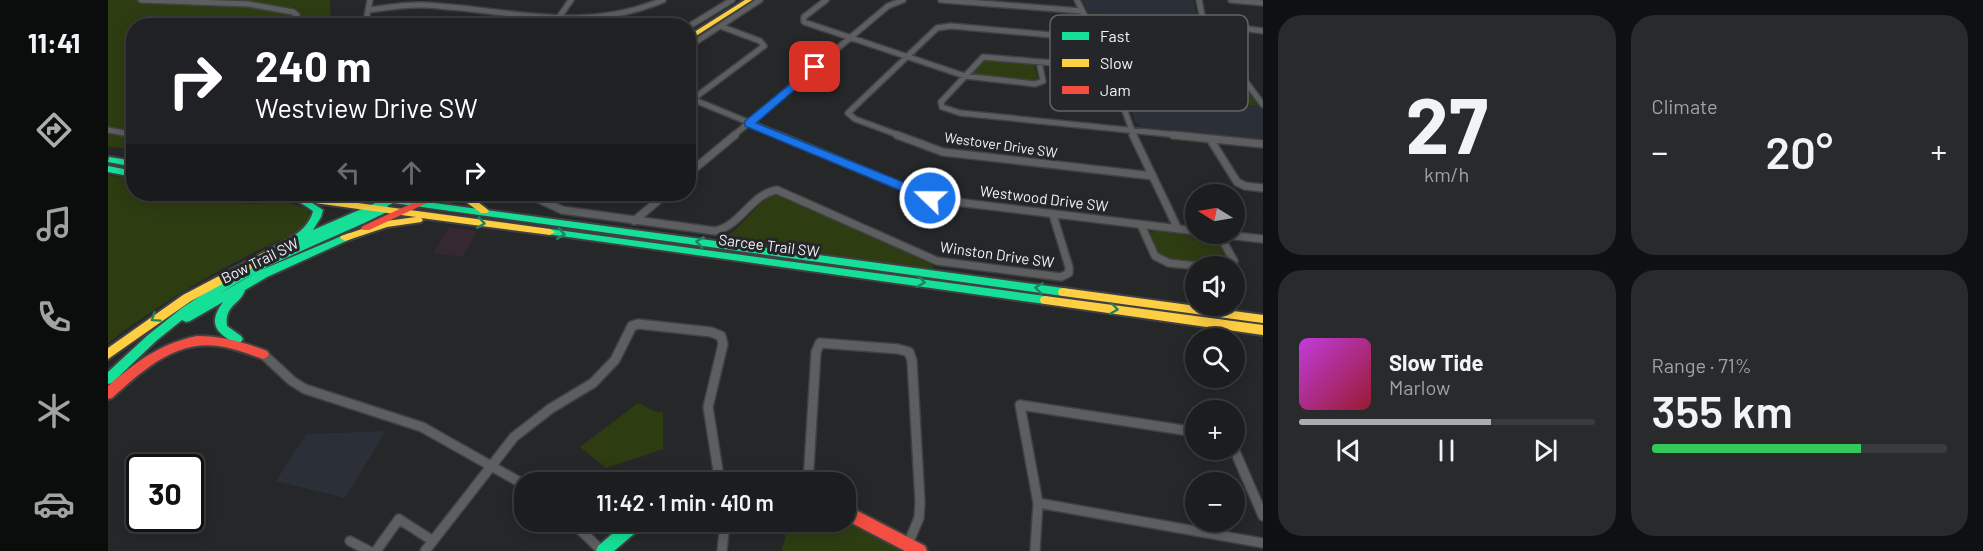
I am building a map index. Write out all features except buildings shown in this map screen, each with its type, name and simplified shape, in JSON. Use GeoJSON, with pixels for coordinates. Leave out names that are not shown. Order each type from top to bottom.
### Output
{"type":"FeatureCollection","features":[{"type":"Feature","properties":{"kind":"main road"},"geometry":{"type":"LineString","coordinates":[[696,31],[741,0]]}},
{"type":"Feature","properties":{"kind":"main road"},"geometry":{"type":"LineString","coordinates":[[696,31],[748,0]]}},
{"type":"Feature","properties":{"kind":"main road"},"geometry":{"type":"LineString","coordinates":[[108,160],[126,163]]}},
{"type":"Feature","properties":{"kind":"main road"},"geometry":{"type":"LineString","coordinates":[[108,170],[126,173]]}},
{"type":"Feature","properties":{"kind":"main road"},"geometry":{"type":"LineString","coordinates":[[279,249],[311,227],[319,215],[316,208],[303,201]]}},
{"type":"Feature","properties":{"kind":"main road","name":"Sarcee Trail SW"},"geometry":{"type":"LineString","coordinates":[[324,201],[1263,330]]}},
{"type":"Feature","properties":{"kind":"main road","name":"Bow Trail SW"},"geometry":{"type":"LineString","coordinates":[[108,354],[180,301],[228,273],[390,201]]}},
{"type":"Feature","properties":{"kind":"main road"},"geometry":{"type":"LineString","coordinates":[[120,368],[166,323],[216,289],[284,254],[385,210],[392,201]]}},
{"type":"Feature","properties":{"kind":"main road"},"geometry":{"type":"LineString","coordinates":[[401,212],[411,201]]}},
{"type":"Feature","properties":{"kind":"main road","name":"Sarcee Trail SW"},"geometry":{"type":"LineString","coordinates":[[428,201],[485,213],[1263,319]]}},
{"type":"Feature","properties":{"kind":"main road"},"geometry":{"type":"LineString","coordinates":[[470,201],[485,213]]}},
{"type":"Feature","properties":{"kind":"main road","name":"Bow Trail SW"},"geometry":{"type":"LineString","coordinates":[[108,379],[188,317],[263,274],[401,212]]}},
{"type":"Feature","properties":{"kind":"main road"},"geometry":{"type":"LineString","coordinates":[[345,238],[402,221],[460,220]]}},
{"type":"Feature","properties":{"kind":"main road"},"geometry":{"type":"LineString","coordinates":[[263,274],[234,296],[225,306],[219,319],[220,327],[225,334],[253,344],[263,354]]}},
{"type":"Feature","properties":{"kind":"main road"},"geometry":{"type":"LineString","coordinates":[[108,394],[148,360],[163,351],[190,341],[224,340],[263,354]]}},
{"type":"Feature","properties":{"kind":"main road"},"geometry":{"type":"LineString","coordinates":[[856,517],[920,551]]}},
{"type":"Feature","properties":{"kind":"main road"},"geometry":{"type":"LineString","coordinates":[[602,551],[625,532]]}},
{"type":"Feature","properties":{"kind":"street"},"geometry":{"type":"LineString","coordinates":[[141,0],[258,5],[293,12],[297,15],[297,18]]}},
{"type":"Feature","properties":{"kind":"street"},"geometry":{"type":"LineString","coordinates":[[366,18],[370,0]]}},
{"type":"Feature","properties":{"kind":"street"},"geometry":{"type":"LineString","coordinates":[[368,10],[425,3],[558,18],[571,0]]}},
{"type":"Feature","properties":{"kind":"street"},"geometry":{"type":"LineString","coordinates":[[599,18],[622,16],[645,10],[663,0]]}},
{"type":"Feature","properties":{"kind":"street"},"geometry":{"type":"LineString","coordinates":[[696,22],[732,0]]}},
{"type":"Feature","properties":{"kind":"street"},"geometry":{"type":"LineString","coordinates":[[696,42],[760,0]]}},
{"type":"Feature","properties":{"kind":"street"},"geometry":{"type":"LineString","coordinates":[[826,0],[804,17],[804,22],[965,76],[1035,84],[1043,81],[1039,62]]}},
{"type":"Feature","properties":{"kind":"street"},"geometry":{"type":"LineString","coordinates":[[696,167],[890,4],[903,0]]}},
{"type":"Feature","properties":{"kind":"street"},"geometry":{"type":"LineString","coordinates":[[941,0],[1082,11]]}},
{"type":"Feature","properties":{"kind":"street"},"geometry":{"type":"LineString","coordinates":[[1077,0],[1084,15]]}},
{"type":"Feature","properties":{"kind":"street"},"geometry":{"type":"LineString","coordinates":[[1198,0],[1201,15]]}},
{"type":"Feature","properties":{"kind":"street"},"geometry":{"type":"LineString","coordinates":[[1231,0],[1263,3]]}},
{"type":"Feature","properties":{"kind":"street"},"geometry":{"type":"LineString","coordinates":[[696,97],[764,46],[760,41],[720,26]]}},
{"type":"Feature","properties":{"kind":"street","name":"Westover Drive SW"},"geometry":{"type":"LineString","coordinates":[[1050,35],[946,26],[933,29],[848,113],[850,116],[944,152],[1153,176]]}},
{"type":"Feature","properties":{"kind":"street"},"geometry":{"type":"LineString","coordinates":[[1248,28],[1263,30]]}},
{"type":"Feature","properties":{"kind":"street"},"geometry":{"type":"LineString","coordinates":[[1050,63],[983,57],[941,102],[942,107],[960,113],[1263,144]]}},
{"type":"Feature","properties":{"kind":"street"},"geometry":{"type":"LineString","coordinates":[[1248,85],[1263,105]]}},
{"type":"Feature","properties":{"kind":"street","name":"Westwood Drive SW"},"geometry":{"type":"LineString","coordinates":[[696,103],[932,199],[1185,230]]}},
{"type":"Feature","properties":{"kind":"street"},"geometry":{"type":"LineString","coordinates":[[1125,111],[1131,130],[1179,229]]}},
{"type":"Feature","properties":{"kind":"street"},"geometry":{"type":"LineString","coordinates":[[108,130],[126,133]]}},
{"type":"Feature","properties":{"kind":"street"},"geometry":{"type":"LineString","coordinates":[[1210,139],[1237,182],[1245,186],[1263,188]]}},
{"type":"Feature","properties":{"kind":"street","name":"Winston Drive SW"},"geometry":{"type":"LineString","coordinates":[[543,201],[562,210],[723,231],[731,227],[767,191],[777,190],[937,261],[1055,277],[1069,273],[1069,267],[1053,214]]}},
{"type":"Feature","properties":{"kind":"street"},"geometry":{"type":"LineString","coordinates":[[634,221],[658,201]]}},
{"type":"Feature","properties":{"kind":"street"},"geometry":{"type":"LineString","coordinates":[[1141,225],[1155,256],[1169,262],[1185,264]]}},
{"type":"Feature","properties":{"kind":"street"},"geometry":{"type":"LineString","coordinates":[[1245,237],[1263,239]]}},
{"type":"Feature","properties":{"kind":"street"},"geometry":{"type":"LineString","coordinates":[[425,551],[514,437],[533,421],[593,383],[615,360],[632,326],[638,324],[711,332],[721,336],[723,344],[708,407],[718,472]]}},
{"type":"Feature","properties":{"kind":"street"},"geometry":{"type":"LineString","coordinates":[[809,472],[816,352],[820,343],[898,349],[909,352],[912,361],[920,487],[919,518],[908,544]]}},
{"type":"Feature","properties":{"kind":"street"},"geometry":{"type":"LineString","coordinates":[[263,354],[292,381],[305,389],[422,427],[514,479]]}},
{"type":"Feature","properties":{"kind":"street"},"geometry":{"type":"LineString","coordinates":[[1035,551],[1038,503],[1020,405],[1185,430]]}},
{"type":"Feature","properties":{"kind":"street"},"geometry":{"type":"LineString","coordinates":[[1239,460],[1263,516]]}},
{"type":"Feature","properties":{"kind":"street"},"geometry":{"type":"LineString","coordinates":[[1038,503],[1263,543]]}},
{"type":"Feature","properties":{"kind":"street"},"geometry":{"type":"LineString","coordinates":[[376,551],[399,519],[433,541]]}},
{"type":"Feature","properties":{"kind":"street"},"geometry":{"type":"LineString","coordinates":[[582,532],[602,551]]}},
{"type":"Feature","properties":{"kind":"street"},"geometry":{"type":"LineString","coordinates":[[722,551],[725,532]]}},
{"type":"Feature","properties":{"kind":"street"},"geometry":{"type":"LineString","coordinates":[[350,541],[369,551]]}},
{"type":"Feature","properties":{"kind":"shaded area"},"geometry":{"type":"Polygon","coordinates":[[[1082,0],[1193,0],[1197,15],[1111,15],[1089,13],[1082,0]]]}},
{"type":"Feature","properties":{"kind":"shaded area"},"geometry":{"type":"Polygon","coordinates":[[[1248,105],[1259,106],[1263,111],[1263,141],[1142,127],[1135,121],[1132,111],[1248,111],[1248,105]]]}},
{"type":"Feature","properties":{"kind":"shaded area"},"geometry":{"type":"Polygon","coordinates":[[[449,227],[478,231],[462,257],[433,253],[449,227]]]}},
{"type":"Feature","properties":{"kind":"shaded area"},"geometry":{"type":"Polygon","coordinates":[[[386,431],[345,498],[276,481],[306,434],[386,431]]]}},
{"type":"Feature","properties":{"kind":"green space"},"geometry":{"type":"Polygon","coordinates":[[[108,0],[330,0],[331,18],[126,18],[126,148],[108,147],[108,0]]]}},
{"type":"Feature","properties":{"kind":"green space"},"geometry":{"type":"Polygon","coordinates":[[[986,59],[1034,64],[1038,78],[1031,81],[973,74],[986,59]]]}},
{"type":"Feature","properties":{"kind":"green space"},"geometry":{"type":"Polygon","coordinates":[[[1248,91],[1259,106],[1248,105],[1248,91]]]}},
{"type":"Feature","properties":{"kind":"green space"},"geometry":{"type":"Polygon","coordinates":[[[108,175],[126,178],[126,201],[238,201],[253,204],[272,202],[307,209],[312,219],[299,231],[206,278],[108,343],[108,175]]]}},
{"type":"Feature","properties":{"kind":"green space"},"geometry":{"type":"Polygon","coordinates":[[[778,193],[933,265],[933,269],[725,240],[725,236],[734,231],[770,194],[778,193]]]}},
{"type":"Feature","properties":{"kind":"green space"},"geometry":{"type":"Polygon","coordinates":[[[1156,230],[1185,233],[1185,244],[1219,244],[1226,256],[1185,256],[1185,261],[1166,259],[1157,252],[1149,233],[1156,230]]]}},
{"type":"Feature","properties":{"kind":"green space"},"geometry":{"type":"Polygon","coordinates":[[[638,403],[654,411],[663,412],[663,449],[606,468],[580,447],[638,403]]]}},
{"type":"Feature","properties":{"kind":"green space"},"geometry":{"type":"Polygon","coordinates":[[[856,525],[906,551],[781,551],[785,532],[856,532],[856,525]]]}},
{"type":"Feature","properties":{"kind":"traffic: fast"},"geometry":{"type":"LineString","coordinates":[[109,160],[126,163]]}},
{"type":"Feature","properties":{"kind":"traffic: fast"},"geometry":{"type":"LineString","coordinates":[[108,169],[126,172]]}},
{"type":"Feature","properties":{"kind":"traffic: fast"},"geometry":{"type":"LineString","coordinates":[[279,249],[303,233],[313,223],[318,210],[303,201]]}},
{"type":"Feature","properties":{"kind":"traffic: fast"},"geometry":{"type":"LineString","coordinates":[[274,251],[390,201]]}},
{"type":"Feature","properties":{"kind":"traffic: fast"},"geometry":{"type":"LineString","coordinates":[[399,201],[1063,292]]}},
{"type":"Feature","properties":{"kind":"traffic: fast"},"geometry":{"type":"LineString","coordinates":[[120,368],[169,324],[240,276],[386,209]]}},
{"type":"Feature","properties":{"kind":"traffic: fast"},"geometry":{"type":"LineString","coordinates":[[550,232],[1045,300]]}},
{"type":"Feature","properties":{"kind":"traffic: fast"},"geometry":{"type":"LineString","coordinates":[[186,318],[263,274],[352,235]]}},
{"type":"Feature","properties":{"kind":"traffic: fast"},"geometry":{"type":"LineString","coordinates":[[237,339],[222,329],[221,318],[228,303],[240,291]]}},
{"type":"Feature","properties":{"kind":"traffic: fast"},"geometry":{"type":"LineString","coordinates":[[108,379],[126,363]]}},
{"type":"Feature","properties":{"kind":"traffic: fast"},"geometry":{"type":"LineString","coordinates":[[603,551],[625,532]]}},
{"type":"Feature","properties":{"kind":"traffic: slow"},"geometry":{"type":"LineString","coordinates":[[696,34],[749,0]]}},
{"type":"Feature","properties":{"kind":"traffic: slow"},"geometry":{"type":"LineString","coordinates":[[323,201],[550,232]]}},
{"type":"Feature","properties":{"kind":"traffic: slow"},"geometry":{"type":"LineString","coordinates":[[470,201],[484,211]]}},
{"type":"Feature","properties":{"kind":"traffic: slow"},"geometry":{"type":"LineString","coordinates":[[345,238],[386,224],[418,220]]}},
{"type":"Feature","properties":{"kind":"traffic: slow"},"geometry":{"type":"LineString","coordinates":[[108,354],[187,298],[274,251]]}},
{"type":"Feature","properties":{"kind":"traffic: slow"},"geometry":{"type":"LineString","coordinates":[[1063,292],[1263,319]]}},
{"type":"Feature","properties":{"kind":"traffic: slow"},"geometry":{"type":"LineString","coordinates":[[1045,300],[1263,330]]}},
{"type":"Feature","properties":{"kind":"traffic: jam"},"geometry":{"type":"LineString","coordinates":[[366,228],[424,201]]}},
{"type":"Feature","properties":{"kind":"traffic: jam"},"geometry":{"type":"LineString","coordinates":[[108,394],[145,363],[179,345],[197,341],[216,341],[238,345],[263,354]]}},
{"type":"Feature","properties":{"kind":"traffic: jam"},"geometry":{"type":"LineString","coordinates":[[856,517],[920,551]]}},
{"type":"Feature","properties":{"kind":"route"},"geometry":{"type":"LineString","coordinates":[[815,67],[749,123],[930,198]]}}]}
